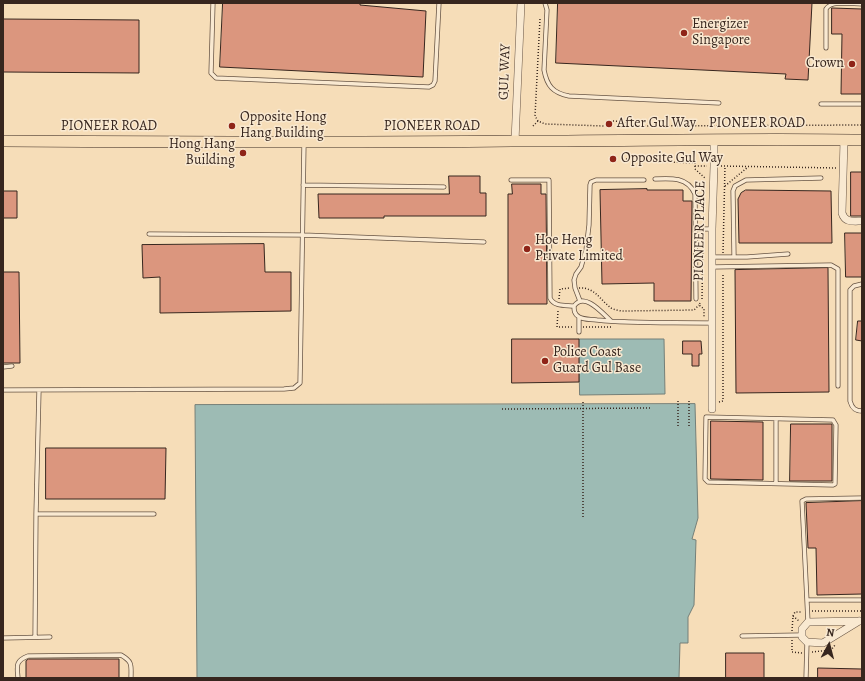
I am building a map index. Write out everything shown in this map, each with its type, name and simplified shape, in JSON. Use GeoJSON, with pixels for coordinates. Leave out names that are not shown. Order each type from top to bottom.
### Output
{"type":"FeatureCollection","features":[{"type":"Feature","properties":{"kind":"main road","name":"PIONEER ROAD"},"geometry":{"type":"LineString","coordinates":[[3,141],[515,142],[714,139],[862,140]]}},
{"type":"Feature","properties":{"kind":"street","name":"GUL WAY"},"geometry":{"type":"LineString","coordinates":[[515,142],[521,3]]}},
{"type":"Feature","properties":{"kind":"street","name":"PIONEER PLACE"},"geometry":{"type":"LineString","coordinates":[[712,410],[712,229],[714,139]]}},
{"type":"Feature","properties":{"kind":"street"},"geometry":{"type":"LineString","coordinates":[[844,140],[842,214],[846,220],[862,221]]}},
{"type":"Feature","properties":{"kind":"street"},"geometry":{"type":"LineString","coordinates":[[860,621],[823,643],[807,642],[802,637],[802,629],[806,623],[860,621]]}},
{"type":"Feature","properties":{"kind":"lane"},"geometry":{"type":"LineString","coordinates":[[213,3],[210,73],[216,78],[429,87],[433,85],[435,81],[438,3]]}},
{"type":"Feature","properties":{"kind":"lane"},"geometry":{"type":"LineString","coordinates":[[545,3],[547,10],[544,70],[545,77],[551,88],[556,92],[569,96],[719,103]]}},
{"type":"Feature","properties":{"kind":"lane"},"geometry":{"type":"LineString","coordinates":[[826,48],[826,9],[828,6],[835,3],[862,4]]}},
{"type":"Feature","properties":{"kind":"lane"},"geometry":{"type":"LineString","coordinates":[[821,104],[862,104]]}},
{"type":"Feature","properties":{"kind":"lane"},"geometry":{"type":"LineString","coordinates":[[3,390],[294,388],[300,383],[301,375],[304,142]]}},
{"type":"Feature","properties":{"kind":"lane"},"geometry":{"type":"LineString","coordinates":[[734,256],[733,191],[735,186],[746,180],[821,178]]}},
{"type":"Feature","properties":{"kind":"lane"},"geometry":{"type":"LineString","coordinates":[[655,179],[683,181],[693,189],[695,194],[696,299]]}},
{"type":"Feature","properties":{"kind":"lane"},"geometry":{"type":"LineString","coordinates":[[511,180],[547,180],[550,182],[550,298],[558,305],[574,306],[580,301],[591,303],[611,322]]}},
{"type":"Feature","properties":{"kind":"lane"},"geometry":{"type":"LineString","coordinates":[[580,301],[575,288],[574,280],[581,267],[586,244],[591,182],[596,180],[644,180]]}},
{"type":"Feature","properties":{"kind":"lane"},"geometry":{"type":"LineString","coordinates":[[303,185],[444,187]]}},
{"type":"Feature","properties":{"kind":"lane"},"geometry":{"type":"LineString","coordinates":[[696,229],[712,229]]}},
{"type":"Feature","properties":{"kind":"lane"},"geometry":{"type":"LineString","coordinates":[[149,234],[303,235],[484,242]]}},
{"type":"Feature","properties":{"kind":"lane"},"geometry":{"type":"LineString","coordinates":[[712,257],[788,254]]}},
{"type":"Feature","properties":{"kind":"lane"},"geometry":{"type":"LineString","coordinates":[[712,266],[830,265],[838,269],[838,386]]}},
{"type":"Feature","properties":{"kind":"lane"},"geometry":{"type":"LineString","coordinates":[[862,284],[854,286],[850,290],[850,401],[855,410],[862,411]]}},
{"type":"Feature","properties":{"kind":"lane"},"geometry":{"type":"LineString","coordinates":[[574,306],[574,311],[579,317],[579,332]]}},
{"type":"Feature","properties":{"kind":"lane"},"geometry":{"type":"LineString","coordinates":[[579,317],[611,322],[712,323]]}},
{"type":"Feature","properties":{"kind":"lane"},"geometry":{"type":"LineString","coordinates":[[3,367],[12,366]]}},
{"type":"Feature","properties":{"kind":"lane"},"geometry":{"type":"LineString","coordinates":[[35,637],[39,390]]}},
{"type":"Feature","properties":{"kind":"lane"},"geometry":{"type":"LineString","coordinates":[[712,410],[776,419],[835,421],[834,484],[710,482],[706,480],[705,420],[712,410]]}},
{"type":"Feature","properties":{"kind":"lane"},"geometry":{"type":"LineString","coordinates":[[776,419],[776,484]]}},
{"type":"Feature","properties":{"kind":"lane"},"geometry":{"type":"LineString","coordinates":[[806,623],[807,600],[802,501],[806,498],[862,498]]}},
{"type":"Feature","properties":{"kind":"lane"},"geometry":{"type":"LineString","coordinates":[[36,514],[154,514]]}},
{"type":"Feature","properties":{"kind":"lane"},"geometry":{"type":"LineString","coordinates":[[807,600],[862,600]]}},
{"type":"Feature","properties":{"kind":"lane"},"geometry":{"type":"LineString","coordinates":[[742,636],[802,635]]}},
{"type":"Feature","properties":{"kind":"lane"},"geometry":{"type":"LineString","coordinates":[[3,638],[50,637]]}},
{"type":"Feature","properties":{"kind":"lane"},"geometry":{"type":"LineString","coordinates":[[806,678],[807,642]]}},
{"type":"Feature","properties":{"kind":"lane"},"geometry":{"type":"LineString","coordinates":[[18,678],[17,664],[21,659],[28,656],[121,655],[128,659],[131,664],[131,678]]}},
{"type":"Feature","properties":{"kind":"path"},"geometry":{"type":"LineString","coordinates":[[540,18],[535,116],[538,121],[551,125],[604,126],[612,121],[630,122],[634,126],[862,125]]}},
{"type":"Feature","properties":{"kind":"path"},"geometry":{"type":"LineString","coordinates":[[499,91],[510,91]]}},
{"type":"Feature","properties":{"kind":"path"},"geometry":{"type":"LineString","coordinates":[[533,126],[538,121]]}},
{"type":"Feature","properties":{"kind":"path"},"geometry":{"type":"LineString","coordinates":[[626,159],[641,162],[695,162],[695,169],[709,182]]}},
{"type":"Feature","properties":{"kind":"path"},"geometry":{"type":"LineString","coordinates":[[695,166],[843,168]]}},
{"type":"Feature","properties":{"kind":"path"},"geometry":{"type":"LineString","coordinates":[[723,256],[725,166]]}},
{"type":"Feature","properties":{"kind":"path"},"geometry":{"type":"LineString","coordinates":[[725,186],[749,166]]}},
{"type":"Feature","properties":{"kind":"path"},"geometry":{"type":"LineString","coordinates":[[712,410],[723,400],[723,266]]}},
{"type":"Feature","properties":{"kind":"path"},"geometry":{"type":"LineString","coordinates":[[617,328],[557,326],[560,289],[590,289],[613,309],[624,311],[694,310],[699,305]]}},
{"type":"Feature","properties":{"kind":"path"},"geometry":{"type":"LineString","coordinates":[[583,401],[583,517]]}},
{"type":"Feature","properties":{"kind":"path"},"geometry":{"type":"LineString","coordinates":[[678,401],[678,426]]}},
{"type":"Feature","properties":{"kind":"path"},"geometry":{"type":"LineString","coordinates":[[689,401],[689,427]]}},
{"type":"Feature","properties":{"kind":"path"},"geometry":{"type":"LineString","coordinates":[[502,409],[652,408]]}},
{"type":"Feature","properties":{"kind":"path"},"geometry":{"type":"LineString","coordinates":[[807,611],[862,611]]}},
{"type":"Feature","properties":{"kind":"path"},"geometry":{"type":"LineString","coordinates":[[793,616],[806,623]]}},
{"type":"Feature","properties":{"kind":"water"},"geometry":{"type":"Polygon","coordinates":[[[579,339],[664,339],[665,394],[580,395],[579,339]]]}},
{"type":"Feature","properties":{"kind":"water"},"geometry":{"type":"Polygon","coordinates":[[[695,404],[698,518],[692,539],[696,540],[694,605],[688,617],[688,643],[680,643],[679,678],[197,678],[195,405],[695,404]]]}},
{"type":"Feature","properties":{"kind":"building"},"geometry":{"type":"Polygon","coordinates":[[[223,3],[360,3],[360,5],[426,11],[423,77],[220,67],[223,3]]]}},
{"type":"Feature","properties":{"kind":"building","name":"Energizer Singapore"},"geometry":{"type":"Polygon","coordinates":[[[558,3],[812,3],[808,80],[785,79],[786,74],[556,63],[558,3]]]}},
{"type":"Feature","properties":{"kind":"building","name":"Crown"},"geometry":{"type":"Polygon","coordinates":[[[832,8],[862,9],[862,94],[841,94],[842,34],[832,34],[832,8]]]}},
{"type":"Feature","properties":{"kind":"building"},"geometry":{"type":"Polygon","coordinates":[[[3,19],[139,20],[139,73],[3,72],[3,19]]]}},
{"type":"Feature","properties":{"kind":"building"},"geometry":{"type":"Polygon","coordinates":[[[851,172],[862,172],[862,216],[851,216],[851,172]]]}},
{"type":"Feature","properties":{"kind":"building"},"geometry":{"type":"Polygon","coordinates":[[[449,176],[480,176],[480,193],[486,193],[486,216],[384,216],[384,218],[319,218],[318,194],[449,194],[449,176]]]}},
{"type":"Feature","properties":{"kind":"building","name":"Hoe Heng Private Limited"},"geometry":{"type":"Polygon","coordinates":[[[512,184],[541,184],[541,194],[546,194],[547,304],[508,304],[508,194],[512,194],[512,184]]]}},
{"type":"Feature","properties":{"kind":"building"},"geometry":{"type":"Polygon","coordinates":[[[600,190],[683,190],[683,201],[692,201],[691,301],[654,301],[654,283],[602,284],[600,190]]]}},
{"type":"Feature","properties":{"kind":"building"},"geometry":{"type":"Polygon","coordinates":[[[746,190],[831,191],[832,243],[739,243],[738,199],[741,193],[746,190]]]}},
{"type":"Feature","properties":{"kind":"building"},"geometry":{"type":"Polygon","coordinates":[[[3,191],[17,191],[17,218],[3,218],[3,191]]]}},
{"type":"Feature","properties":{"kind":"building"},"geometry":{"type":"Polygon","coordinates":[[[845,233],[862,233],[862,277],[846,277],[845,233]]]}},
{"type":"Feature","properties":{"kind":"building"},"geometry":{"type":"Polygon","coordinates":[[[264,244],[265,272],[291,272],[291,311],[160,313],[160,277],[143,278],[142,245],[264,244]]]}},
{"type":"Feature","properties":{"kind":"building"},"geometry":{"type":"Polygon","coordinates":[[[828,268],[829,392],[736,393],[735,270],[828,268]]]}},
{"type":"Feature","properties":{"kind":"building"},"geometry":{"type":"Polygon","coordinates":[[[3,272],[19,272],[20,363],[3,363],[3,272]]]}},
{"type":"Feature","properties":{"kind":"building"},"geometry":{"type":"Polygon","coordinates":[[[858,321],[862,321],[862,341],[856,340],[858,321]]]}},
{"type":"Feature","properties":{"kind":"building","name":"Police Coast Guard Gul Base"},"geometry":{"type":"Polygon","coordinates":[[[512,339],[579,339],[579,382],[512,383],[512,339]]]}},
{"type":"Feature","properties":{"kind":"building"},"geometry":{"type":"Polygon","coordinates":[[[683,341],[701,341],[702,354],[699,354],[699,366],[692,366],[692,354],[683,354],[683,341]]]}},
{"type":"Feature","properties":{"kind":"building"},"geometry":{"type":"Polygon","coordinates":[[[711,421],[763,422],[763,480],[711,479],[711,421]]]}},
{"type":"Feature","properties":{"kind":"building"},"geometry":{"type":"Polygon","coordinates":[[[791,424],[832,424],[832,481],[790,481],[791,424]]]}},
{"type":"Feature","properties":{"kind":"building"},"geometry":{"type":"Polygon","coordinates":[[[46,448],[166,448],[165,499],[46,499],[46,448]]]}},
{"type":"Feature","properties":{"kind":"building"},"geometry":{"type":"Polygon","coordinates":[[[862,501],[862,594],[817,595],[816,548],[808,548],[806,503],[862,501]]]}},
{"type":"Feature","properties":{"kind":"building"},"geometry":{"type":"Polygon","coordinates":[[[726,653],[764,653],[764,678],[726,678],[726,653]]]}},
{"type":"Feature","properties":{"kind":"building"},"geometry":{"type":"Polygon","coordinates":[[[29,659],[119,659],[119,678],[26,678],[26,661],[29,659]]]}},
{"type":"Feature","properties":{"kind":"building"},"geometry":{"type":"Polygon","coordinates":[[[818,668],[862,669],[862,678],[818,678],[818,668]]]}},
{"type":"Feature","properties":{"kind":"place","name":"Energizer Singapore"},"geometry":{"type":"Point","coordinates":[684,33]}},
{"type":"Feature","properties":{"kind":"place","name":"Crown"},"geometry":{"type":"Point","coordinates":[852,64]}},
{"type":"Feature","properties":{"kind":"place","name":"After Gul Way"},"geometry":{"type":"Point","coordinates":[609,124]}},
{"type":"Feature","properties":{"kind":"place","name":"Opposite Hong Hang Building"},"geometry":{"type":"Point","coordinates":[232,126]}},
{"type":"Feature","properties":{"kind":"place","name":"Hong Hang Building"},"geometry":{"type":"Point","coordinates":[243,153]}},
{"type":"Feature","properties":{"kind":"place","name":"Opposite Gul Way"},"geometry":{"type":"Point","coordinates":[613,159]}},
{"type":"Feature","properties":{"kind":"place","name":"Hoe Heng Private Limited"},"geometry":{"type":"Point","coordinates":[527,249]}},
{"type":"Feature","properties":{"kind":"place","name":"Police Coast Guard Gul Base"},"geometry":{"type":"Point","coordinates":[545,361]}}]}
